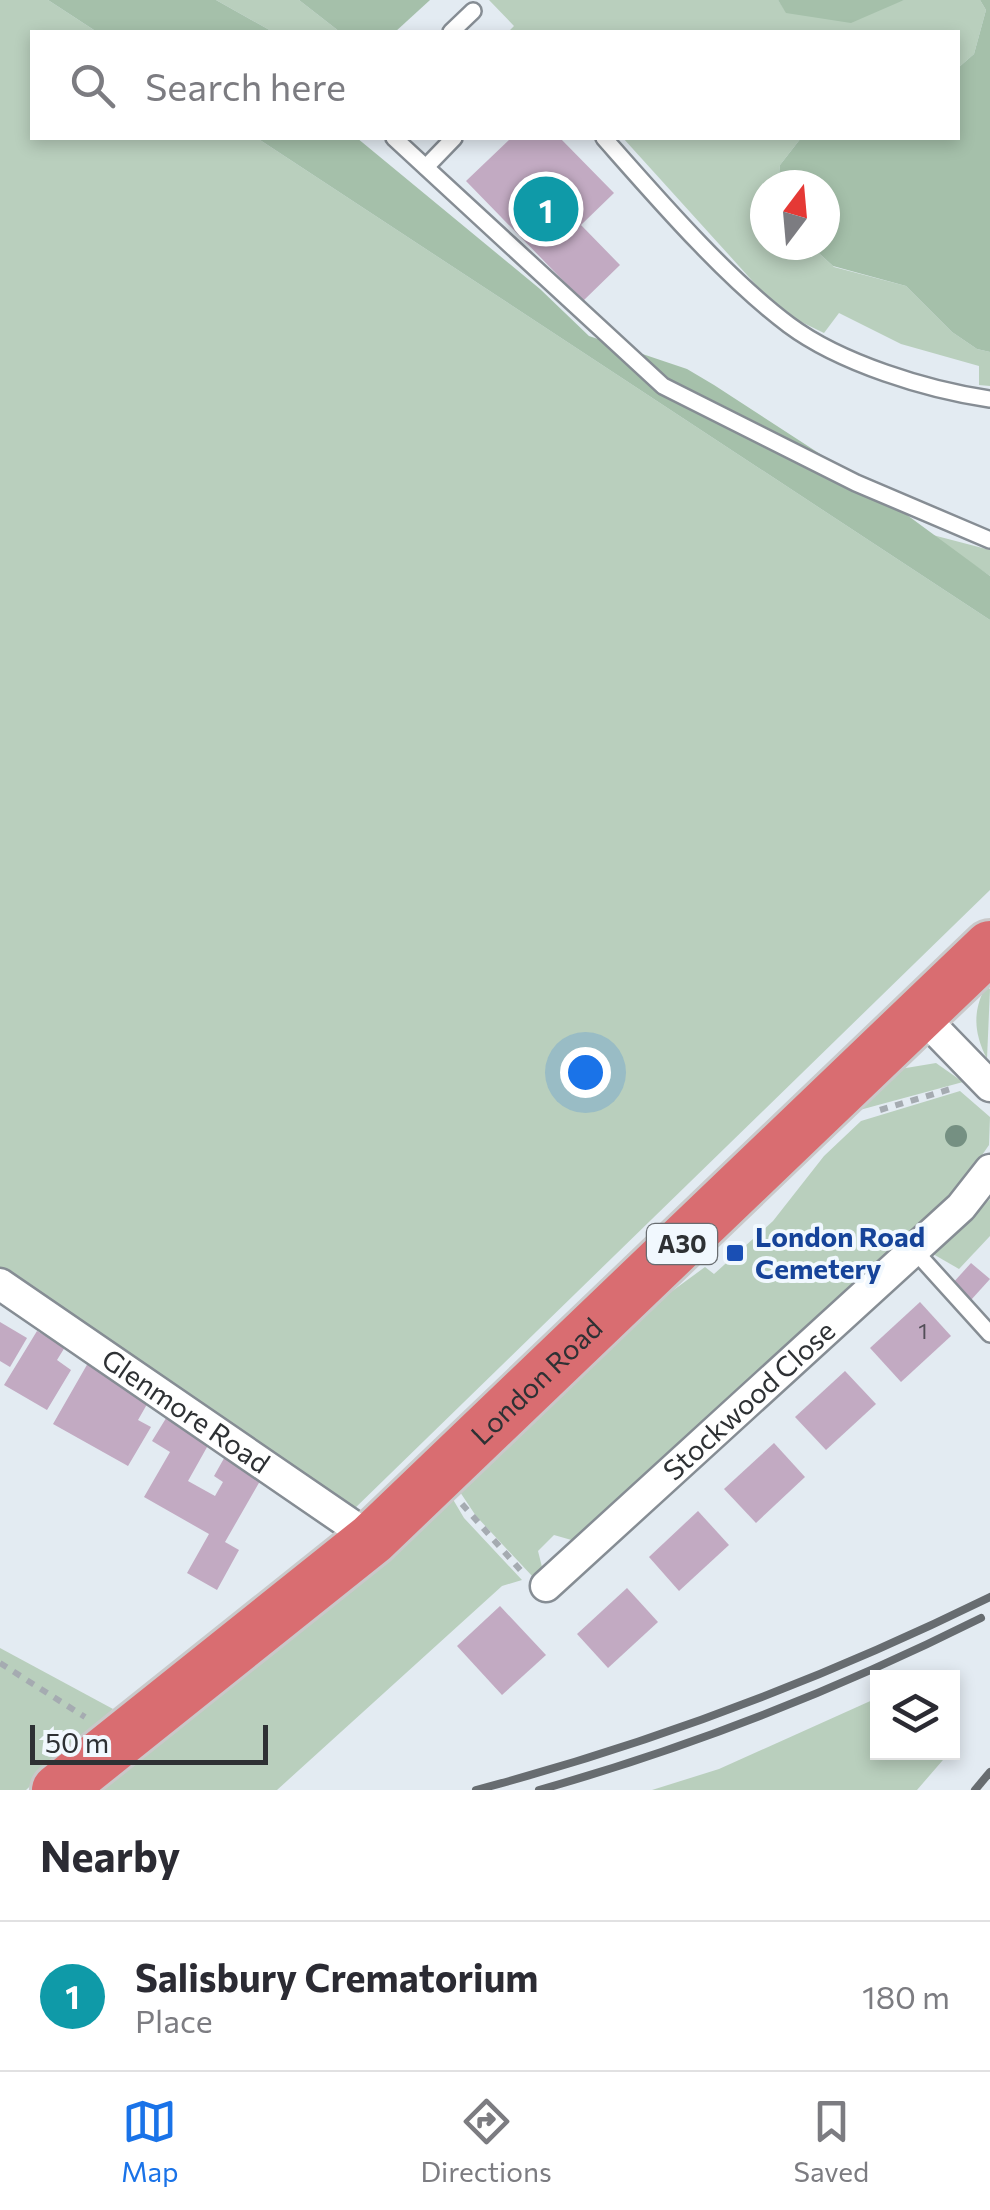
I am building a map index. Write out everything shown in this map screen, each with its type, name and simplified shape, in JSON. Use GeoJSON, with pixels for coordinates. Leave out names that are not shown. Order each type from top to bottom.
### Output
{"type":"FeatureCollection","features":[{"type":"Feature","properties":{"kind":"highway","name":"London Road"},"geometry":{"type":"LineString","coordinates":[[58,1790],[372,1539],[990,947]]}},
{"type":"Feature","properties":{"kind":"street"},"geometry":{"type":"LineString","coordinates":[[920,1014],[987,1083]]}},
{"type":"Feature","properties":{"kind":"street","name":"Stockwood Close"},"geometry":{"type":"LineString","coordinates":[[546,1586],[961,1207],[990,1170]]}},
{"type":"Feature","properties":{"kind":"street","name":"Glenmore Road"},"geometry":{"type":"LineString","coordinates":[[0,1284],[372,1539]]}},
{"type":"Feature","properties":{"kind":"lane"},"geometry":{"type":"LineString","coordinates":[[453,30],[473,11]]}},
{"type":"Feature","properties":{"kind":"lane"},"geometry":{"type":"LineString","coordinates":[[396,140],[662,386],[856,484],[990,540]]}},
{"type":"Feature","properties":{"kind":"lane"},"geometry":{"type":"LineString","coordinates":[[426,166],[452,140]]}},
{"type":"Feature","properties":{"kind":"lane"},"geometry":{"type":"LineString","coordinates":[[606,140],[669,211],[790,326],[900,379],[946,393],[990,398]]}},
{"type":"Feature","properties":{"kind":"lane"},"geometry":{"type":"LineString","coordinates":[[914,1250],[990,1334]]}},
{"type":"Feature","properties":{"kind":"path"},"geometry":{"type":"LineString","coordinates":[[877,1111],[987,1083]]}},
{"type":"Feature","properties":{"kind":"path"},"geometry":{"type":"LineString","coordinates":[[443,1473],[471,1518],[540,1590],[546,1586]]}},
{"type":"Feature","properties":{"kind":"path"},"geometry":{"type":"LineString","coordinates":[[0,1664],[57,1696],[116,1744]]}},
{"type":"Feature","properties":{"kind":"green space"},"geometry":{"type":"Polygon","coordinates":[[[0,0],[48,0],[94,30],[30,30],[30,140],[260,140],[990,620],[990,890],[351,1512],[0,1269],[0,0]]]}},
{"type":"Feature","properties":{"kind":"green space"},"geometry":{"type":"Polygon","coordinates":[[[48,0],[216,0],[269,30],[94,30],[48,0]]]}},
{"type":"Feature","properties":{"kind":"green space"},"geometry":{"type":"Polygon","coordinates":[[[216,0],[299,0],[337,30],[269,30],[216,0]]]}},
{"type":"Feature","properties":{"kind":"green space"},"geometry":{"type":"Polygon","coordinates":[[[299,0],[430,0],[397,30],[337,30],[299,0]]]}},
{"type":"Feature","properties":{"kind":"green space"},"geometry":{"type":"Polygon","coordinates":[[[489,0],[778,0],[787,13],[904,0],[980,0],[986,10],[974,54],[960,66],[960,30],[510,30],[514,26],[489,0]]]}},
{"type":"Feature","properties":{"kind":"green space"},"geometry":{"type":"Polygon","coordinates":[[[778,0],[904,0],[851,23],[786,13],[778,0]]]}},
{"type":"Feature","properties":{"kind":"green space"},"geometry":{"type":"Polygon","coordinates":[[[980,0],[990,0],[990,352],[977,349],[952,332],[906,286],[833,266],[826,260],[840,260],[840,170],[780,170],[799,140],[960,140],[960,66],[974,54],[986,10],[980,0]]]}},
{"type":"Feature","properties":{"kind":"green space"},"geometry":{"type":"Polygon","coordinates":[[[260,140],[359,140],[540,289],[589,336],[687,369],[714,385],[854,476],[990,576],[990,620],[260,140]]]}},
{"type":"Feature","properties":{"kind":"green space"},"geometry":{"type":"Polygon","coordinates":[[[625,140],[799,140],[780,170],[750,170],[750,260],[826,260],[834,267],[906,286],[952,332],[977,349],[990,352],[990,386],[979,385],[979,366],[901,344],[839,313],[824,333],[793,318],[767,297],[625,140]]]}},
{"type":"Feature","properties":{"kind":"green space"},"geometry":{"type":"Polygon","coordinates":[[[929,534],[990,550],[990,576],[929,534]]]}},
{"type":"Feature","properties":{"kind":"green space"},"geometry":{"type":"Polygon","coordinates":[[[986,986],[990,989],[987,1059],[976,1022],[986,986]]]}},
{"type":"Feature","properties":{"kind":"green space"},"geometry":{"type":"Polygon","coordinates":[[[936,1063],[963,1082],[856,1111],[900,1069],[936,1063]]]}},
{"type":"Feature","properties":{"kind":"green space"},"geometry":{"type":"Polygon","coordinates":[[[960,1091],[990,1117],[989,1145],[958,1190],[575,1541],[554,1535],[538,1551],[542,1567],[533,1577],[476,1516],[456,1486],[649,1308],[705,1267],[714,1274],[773,1221],[824,1156],[861,1121],[960,1091]]]}},
{"type":"Feature","properties":{"kind":"green space"},"geometry":{"type":"Polygon","coordinates":[[[990,1199],[990,1236],[959,1269],[933,1254],[990,1199]]]}},
{"type":"Feature","properties":{"kind":"green space"},"geometry":{"type":"Polygon","coordinates":[[[448,1491],[464,1518],[522,1580],[502,1586],[277,1790],[82,1790],[448,1491]]]}},
{"type":"Feature","properties":{"kind":"green space"},"geometry":{"type":"Polygon","coordinates":[[[0,1648],[113,1709],[26,1790],[0,1790],[0,1648]]]}},
{"type":"Feature","properties":{"kind":"green space"},"geometry":{"type":"Polygon","coordinates":[[[870,1701],[870,1760],[943,1760],[917,1790],[652,1790],[719,1769],[870,1701]]]}},
{"type":"Feature","properties":{"kind":"building"},"geometry":{"type":"Polygon","coordinates":[[[509,140],[562,140],[614,193],[581,225],[620,265],[583,301],[466,181],[509,140]]]}},
{"type":"Feature","properties":{"kind":"building"},"geometry":{"type":"Polygon","coordinates":[[[971,1263],[990,1279],[971,1300],[952,1284],[971,1263]]]}},
{"type":"Feature","properties":{"kind":"building"},"geometry":{"type":"Polygon","coordinates":[[[920,1302],[951,1336],[901,1382],[870,1348],[920,1302]]]}},
{"type":"Feature","properties":{"kind":"building"},"geometry":{"type":"Polygon","coordinates":[[[0,1322],[27,1338],[10,1367],[0,1361],[0,1322]]]}},
{"type":"Feature","properties":{"kind":"building"},"geometry":{"type":"Polygon","coordinates":[[[37,1331],[65,1347],[57,1360],[71,1370],[47,1410],[4,1385],[37,1331]]]}},
{"type":"Feature","properties":{"kind":"building"},"geometry":{"type":"Polygon","coordinates":[[[88,1363],[150,1399],[138,1420],[151,1427],[128,1466],[53,1424],[88,1363]]]}},
{"type":"Feature","properties":{"kind":"building"},"geometry":{"type":"Polygon","coordinates":[[[845,1371],[876,1404],[826,1450],[795,1417],[845,1371]]]}},
{"type":"Feature","properties":{"kind":"building"},"geometry":{"type":"Polygon","coordinates":[[[168,1415],[211,1440],[188,1481],[215,1496],[223,1482],[214,1476],[227,1453],[264,1474],[225,1542],[239,1550],[217,1590],[187,1573],[209,1534],[144,1497],[170,1452],[152,1441],[168,1415]]]}},
{"type":"Feature","properties":{"kind":"building"},"geometry":{"type":"Polygon","coordinates":[[[774,1443],[805,1477],[756,1523],[724,1489],[774,1443]]]}},
{"type":"Feature","properties":{"kind":"building"},"geometry":{"type":"Polygon","coordinates":[[[698,1511],[729,1545],[679,1591],[649,1557],[698,1511]]]}},
{"type":"Feature","properties":{"kind":"building"},"geometry":{"type":"Polygon","coordinates":[[[627,1588],[658,1622],[608,1668],[577,1634],[627,1588]]]}},
{"type":"Feature","properties":{"kind":"building"},"geometry":{"type":"Polygon","coordinates":[[[500,1606],[546,1655],[502,1695],[457,1646],[500,1606]]]}},
{"type":"Feature","properties":{"kind":"railway"},"geometry":{"type":"LineString","coordinates":[[476,1790],[608,1751],[738,1706],[865,1655],[990,1597]]}},
{"type":"Feature","properties":{"kind":"railway"},"geometry":{"type":"LineString","coordinates":[[539,1790],[653,1755],[764,1714],[874,1669],[981,1618]]}},
{"type":"Feature","properties":{"kind":"railway"},"geometry":{"type":"LineString","coordinates":[[975,1790],[990,1772]]}},
{"type":"Feature","properties":{"kind":"place","name":"Salisbury Crematorium"},"geometry":{"type":"Point","coordinates":[546,209]}},
{"type":"Feature","properties":{"kind":"place","name":"London Road Cemetery"},"geometry":{"type":"Point","coordinates":[735,1253]}}]}
